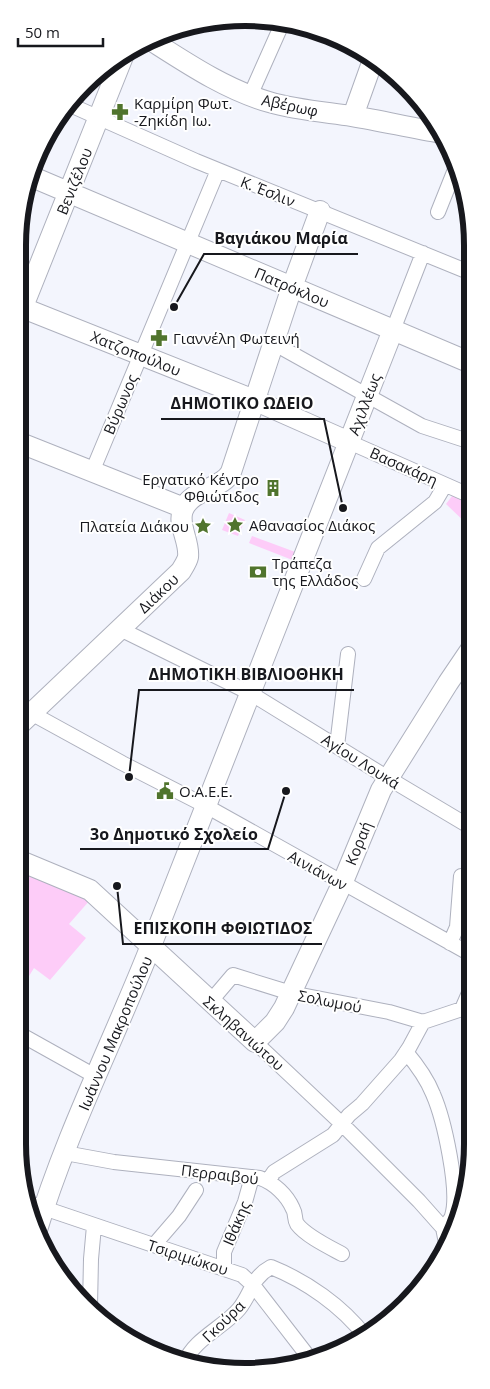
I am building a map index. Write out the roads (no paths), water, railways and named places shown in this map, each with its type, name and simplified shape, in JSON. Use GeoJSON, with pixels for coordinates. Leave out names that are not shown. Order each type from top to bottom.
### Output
{"type":"FeatureCollection","features":[{"type":"Feature","properties":{"kind":"street"},"geometry":{"type":"LineString","coordinates":[[250,96],[280,29]]}},
{"type":"Feature","properties":{"kind":"street","name":"Αβέρωφ"},"geometry":{"type":"LineString","coordinates":[[158,45],[195,68],[250,96],[270,103],[353,116],[432,132]]}},
{"type":"Feature","properties":{"kind":"street","name":"Βενιζέλου"},"geometry":{"type":"LineString","coordinates":[[26,294],[119,66]]}},
{"type":"Feature","properties":{"kind":"street"},"geometry":{"type":"LineString","coordinates":[[353,116],[371,66]]}},
{"type":"Feature","properties":{"kind":"street","name":"K. Έσλιν"},"geometry":{"type":"LineString","coordinates":[[75,107],[218,170],[464,270]]}},
{"type":"Feature","properties":{"kind":"street","name":"Βύρωνος"},"geometry":{"type":"LineString","coordinates":[[92,472],[218,170]]}},
{"type":"Feature","properties":{"kind":"street"},"geometry":{"type":"LineString","coordinates":[[438,212],[452,176]]}},
{"type":"Feature","properties":{"kind":"street","name":"Πατρόκλου"},"geometry":{"type":"LineString","coordinates":[[37,179],[464,360]]}},
{"type":"Feature","properties":{"kind":"street"},"geometry":{"type":"LineString","coordinates":[[26,445],[184,508],[197,495],[224,480],[230,475],[292,287],[320,212]]}},
{"type":"Feature","properties":{"kind":"street","name":"Αχιλλέως"},"geometry":{"type":"LineString","coordinates":[[304,554],[422,253]]}},
{"type":"Feature","properties":{"kind":"street","name":"Χατζοπούλου"},"geometry":{"type":"LineString","coordinates":[[26,313],[141,354],[254,400]]}},
{"type":"Feature","properties":{"kind":"street"},"geometry":{"type":"LineString","coordinates":[[273,343],[422,426],[464,440]]}},
{"type":"Feature","properties":{"kind":"street","name":"Βασακάρη"},"geometry":{"type":"LineString","coordinates":[[254,400],[464,493]]}},
{"type":"Feature","properties":{"kind":"street"},"geometry":{"type":"LineString","coordinates":[[364,579],[373,558],[382,544],[435,502],[445,485]]}},
{"type":"Feature","properties":{"kind":"street","name":"Διάκου"},"geometry":{"type":"LineString","coordinates":[[26,718],[175,578],[183,567],[188,553],[181,516],[184,508]]}},
{"type":"Feature","properties":{"kind":"street","name":"Ιωάννου Μακροπούλου"},"geometry":{"type":"LineString","coordinates":[[36,1205],[65,1153],[95,1076],[151,947],[304,554]]}},
{"type":"Feature","properties":{"kind":"street","name":"Αγίου Λουκά"},"geometry":{"type":"LineString","coordinates":[[120,630],[250,693],[464,823]]}},
{"type":"Feature","properties":{"kind":"street"},"geometry":{"type":"LineString","coordinates":[[337,746],[348,654]]}},
{"type":"Feature","properties":{"kind":"street","name":"Κοραή"},"geometry":{"type":"LineString","coordinates":[[255,1042],[275,1022],[284,1008],[342,884],[375,802],[388,778],[464,661]]}},
{"type":"Feature","properties":{"kind":"street","name":"Αινιάνων"},"geometry":{"type":"LineString","coordinates":[[26,721],[122,763],[206,806],[342,884],[464,951]]}},
{"type":"Feature","properties":{"kind":"street","name":"Σκληβανιώτου"},"geometry":{"type":"LineString","coordinates":[[26,863],[90,890],[342,1124],[419,1202],[444,1235]]}},
{"type":"Feature","properties":{"kind":"street"},"geometry":{"type":"LineString","coordinates":[[450,943],[457,927],[461,876]]}},
{"type":"Feature","properties":{"kind":"street","name":"Σολωμού"},"geometry":{"type":"LineString","coordinates":[[210,1002],[233,975],[291,993],[389,1012],[423,1022]]}},
{"type":"Feature","properties":{"kind":"street"},"geometry":{"type":"LineString","coordinates":[[268,1181],[274,1172],[332,1136],[382,1082],[406,1052],[423,1022],[462,1009],[464,1004]]}},
{"type":"Feature","properties":{"kind":"street"},"geometry":{"type":"LineString","coordinates":[[26,1037],[95,1076]]}},
{"type":"Feature","properties":{"kind":"street"},"geometry":{"type":"LineString","coordinates":[[406,1052],[424,1076],[433,1094],[445,1135],[454,1195],[452,1213]]}},
{"type":"Feature","properties":{"kind":"street","name":"Περραιβού"},"geometry":{"type":"LineString","coordinates":[[65,1153],[114,1162],[252,1177],[268,1181],[275,1185],[290,1204],[295,1212],[296,1223],[304,1231],[342,1254]]}},
{"type":"Feature","properties":{"kind":"street","name":"Ιθάκης"},"geometry":{"type":"LineString","coordinates":[[224,1268],[224,1252],[245,1202],[252,1177]]}},
{"type":"Feature","properties":{"kind":"street"},"geometry":{"type":"LineString","coordinates":[[154,1245],[180,1216],[196,1190]]}},
{"type":"Feature","properties":{"kind":"street","name":"Τσιριμώκου"},"geometry":{"type":"LineString","coordinates":[[36,1205],[242,1275],[253,1285],[306,1354]]}},
{"type":"Feature","properties":{"kind":"street"},"geometry":{"type":"LineString","coordinates":[[90,1299],[94,1226]]}},
{"type":"Feature","properties":{"kind":"street","name":"Γκούρα"},"geometry":{"type":"LineString","coordinates":[[189,1355],[239,1310],[262,1272],[272,1267],[300,1281],[322,1296],[346,1314],[360,1330]]}},
{"type":"Feature","properties":{"kind":"place","name":"Καρμίρη Φωτ. -Ζηκίδη Ιω."},"geometry":{"type":"Point","coordinates":[120,112]}},
{"type":"Feature","properties":{"kind":"place","name":"Βαγιάκου Μαρία"},"geometry":{"type":"Point","coordinates":[174,307]}},
{"type":"Feature","properties":{"kind":"place","name":"Γιαννέλη Φωτεινή"},"geometry":{"type":"Point","coordinates":[159,338]}},
{"type":"Feature","properties":{"kind":"place","name":"Εργατικό Κέντρο Φθιώτιδος"},"geometry":{"type":"Point","coordinates":[273,488]}},
{"type":"Feature","properties":{"kind":"place","name":"ΔΗΜΟΤΙΚΟ ΩΔΕΙΟ"},"geometry":{"type":"Point","coordinates":[343,508]}},
{"type":"Feature","properties":{"kind":"place","name":"Αθανασίος Διάκος"},"geometry":{"type":"Point","coordinates":[235,525]}},
{"type":"Feature","properties":{"kind":"place","name":"Πλατεία Διάκου"},"geometry":{"type":"Point","coordinates":[203,526]}},
{"type":"Feature","properties":{"kind":"place","name":"Τράπεζα της Ελλάδος"},"geometry":{"type":"Point","coordinates":[258,572]}},
{"type":"Feature","properties":{"kind":"place","name":"ΔΗΜΟΤΙΚΗ ΒΙΒΛΙΟΘΗΚΗ"},"geometry":{"type":"Point","coordinates":[129,777]}},
{"type":"Feature","properties":{"kind":"place","name":"Ο.Α.Ε.Ε."},"geometry":{"type":"Point","coordinates":[165,791]}},
{"type":"Feature","properties":{"kind":"place","name":"3ο Δημοτικό Σχολείο"},"geometry":{"type":"Point","coordinates":[286,791]}},
{"type":"Feature","properties":{"kind":"place","name":"ΕΠΙΣΚΟΠΗ ΦΘΙΩΤΙΔΟΣ"},"geometry":{"type":"Point","coordinates":[117,886]}}]}
